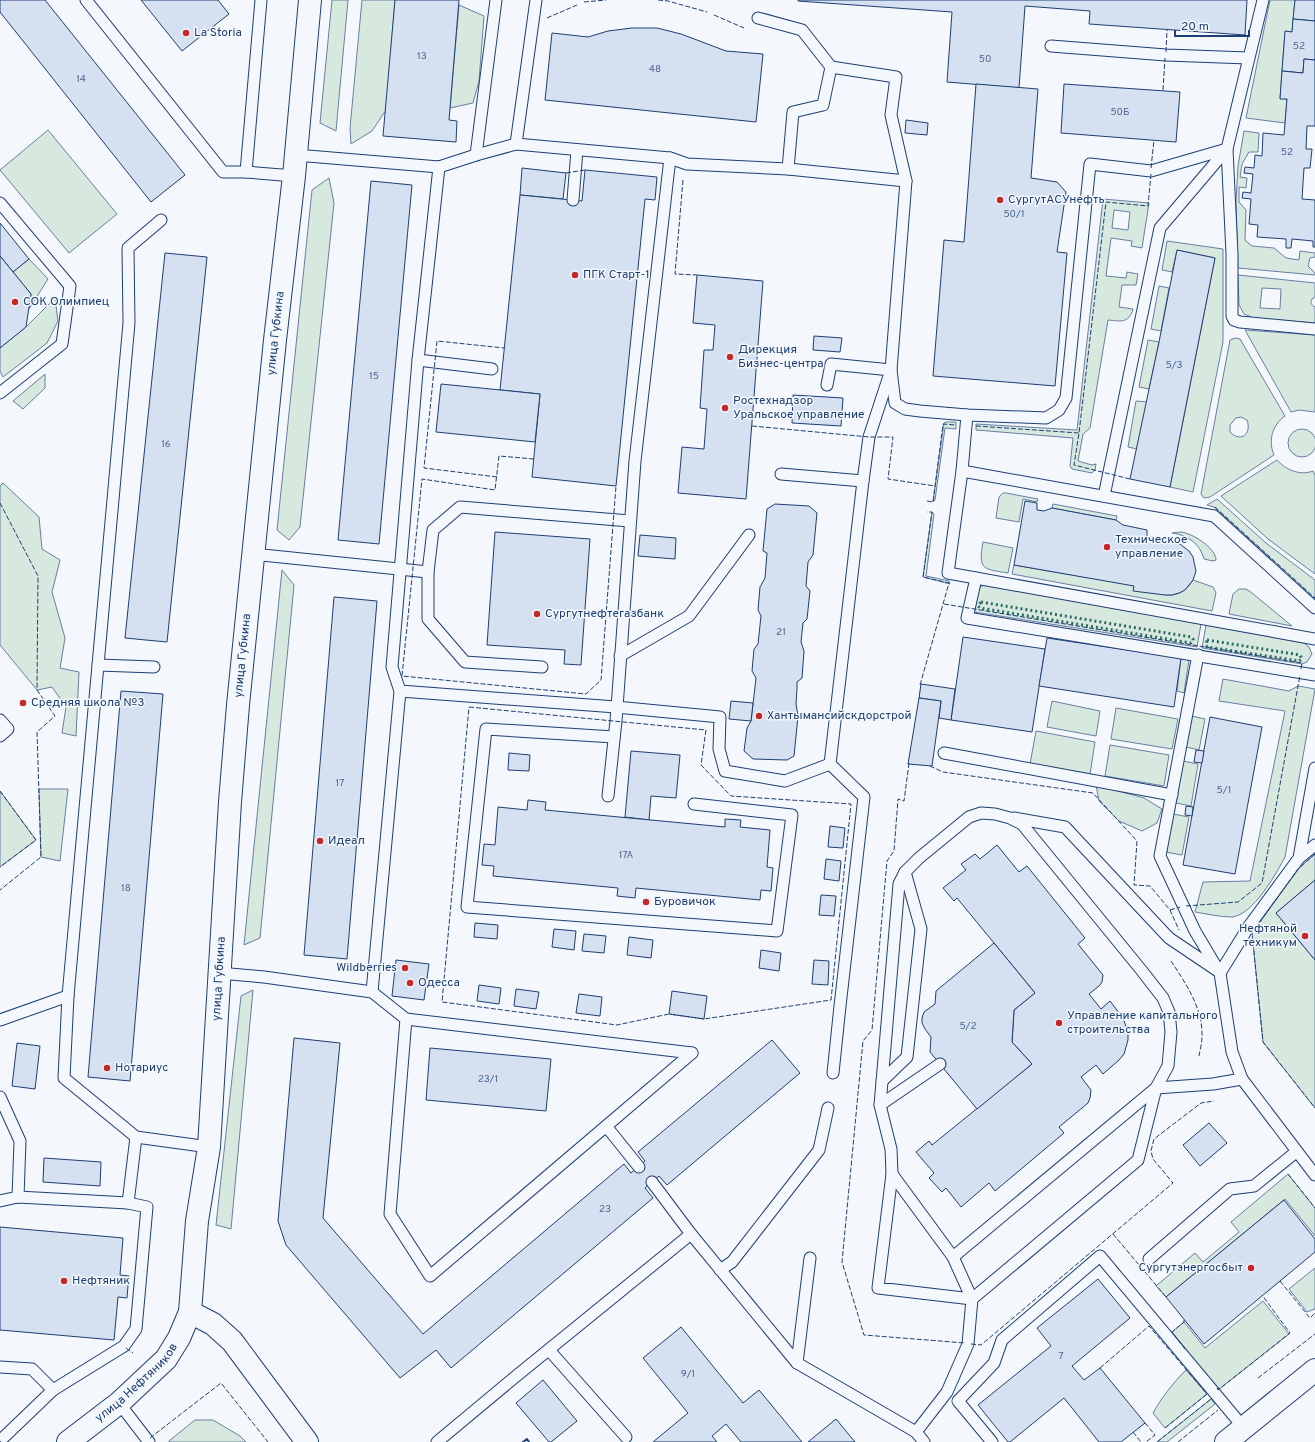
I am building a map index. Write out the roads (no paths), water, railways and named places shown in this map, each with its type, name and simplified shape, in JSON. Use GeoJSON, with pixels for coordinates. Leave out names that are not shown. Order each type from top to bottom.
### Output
{"type":"FeatureCollection","features":[{"type":"Feature","properties":{"kind":"main road","name":"улица Губкина"},"geometry":{"type":"LineString","coordinates":[[190,1312],[197,1221],[208,1146],[230,802],[253,554],[295,165],[310,0]]}},
{"type":"Feature","properties":{"kind":"main road","name":"улица Нефтяников"},"geometry":{"type":"LineString","coordinates":[[68,1442],[119,1403],[166,1359],[179,1338],[190,1312]]}},
{"type":"Feature","properties":{"kind":"main road"},"geometry":{"type":"LineString","coordinates":[[190,1312],[213,1324],[232,1341],[307,1442]]}},
{"type":"Feature","properties":{"kind":"main road"},"geometry":{"type":"LineString","coordinates":[[1226,1442],[1315,1370]]}},
{"type":"Feature","properties":{"kind":"lane"},"geometry":{"type":"LineString","coordinates":[[86,0],[223,172],[246,172],[295,165],[439,167],[516,144],[670,158],[687,164],[788,169],[906,181]]}},
{"type":"Feature","properties":{"kind":"lane"},"geometry":{"type":"LineString","coordinates":[[246,172],[261,0]]}},
{"type":"Feature","properties":{"kind":"lane"},"geometry":{"type":"LineString","coordinates":[[476,155],[496,0]]}},
{"type":"Feature","properties":{"kind":"lane"},"geometry":{"type":"LineString","coordinates":[[516,144],[536,0]]}},
{"type":"Feature","properties":{"kind":"lane"},"geometry":{"type":"LineString","coordinates":[[1263,0],[1227,149],[1232,254],[1232,316],[1234,320],[1240,322],[1315,329]]}},
{"type":"Feature","properties":{"kind":"lane"},"geometry":{"type":"LineString","coordinates":[[758,18],[802,30],[831,67],[896,77],[891,115],[906,181],[891,370],[895,403],[905,409],[967,416],[1046,418],[1059,410],[1066,398],[1090,164],[1151,171],[1227,149]]}},
{"type":"Feature","properties":{"kind":"lane"},"geometry":{"type":"LineString","coordinates":[[1051,46],[1166,55],[1248,58]]}},
{"type":"Feature","properties":{"kind":"lane"},"geometry":{"type":"LineString","coordinates":[[788,169],[793,112],[823,105],[831,67]]}},
{"type":"Feature","properties":{"kind":"lane"},"geometry":{"type":"LineString","coordinates":[[1104,496],[1160,228],[1227,149]]}},
{"type":"Feature","properties":{"kind":"lane"},"geometry":{"type":"LineString","coordinates":[[573,200],[577,150]]}},
{"type":"Feature","properties":{"kind":"lane"},"geometry":{"type":"LineString","coordinates":[[608,796],[614,737],[635,461],[670,158]]}},
{"type":"Feature","properties":{"kind":"lane"},"geometry":{"type":"LineString","coordinates":[[372,992],[400,691],[392,667],[418,360],[439,167]]}},
{"type":"Feature","properties":{"kind":"lane"},"geometry":{"type":"LineString","coordinates":[[0,203],[70,286],[62,344],[0,393]]}},
{"type":"Feature","properties":{"kind":"lane"},"geometry":{"type":"LineString","coordinates":[[161,220],[128,248],[129,323],[68,996],[64,1078],[136,1137],[208,1146]]}},
{"type":"Feature","properties":{"kind":"lane"},"geometry":{"type":"LineString","coordinates":[[418,360],[492,369]]}},
{"type":"Feature","properties":{"kind":"lane"},"geometry":{"type":"LineString","coordinates":[[827,385],[831,364],[891,370]]}},
{"type":"Feature","properties":{"kind":"lane"},"geometry":{"type":"LineString","coordinates":[[830,764],[869,437],[891,370]]}},
{"type":"Feature","properties":{"kind":"lane"},"geometry":{"type":"LineString","coordinates":[[967,416],[962,471],[948,573],[1315,639]]}},
{"type":"Feature","properties":{"kind":"lane"},"geometry":{"type":"LineString","coordinates":[[962,471],[1214,516],[1315,608]]}},
{"type":"Feature","properties":{"kind":"lane"},"geometry":{"type":"LineString","coordinates":[[781,474],[863,481]]}},
{"type":"Feature","properties":{"kind":"lane"},"geometry":{"type":"LineString","coordinates":[[542,667],[465,662],[428,619],[428,572],[432,530],[460,507],[630,521]]}},
{"type":"Feature","properties":{"kind":"lane"},"geometry":{"type":"LineString","coordinates":[[620,656],[689,616],[749,535]]}},
{"type":"Feature","properties":{"kind":"lane"},"geometry":{"type":"LineString","coordinates":[[253,554],[428,572]]}},
{"type":"Feature","properties":{"kind":"lane"},"geometry":{"type":"LineString","coordinates":[[976,578],[967,618],[1315,675]]}},
{"type":"Feature","properties":{"kind":"lane"},"geometry":{"type":"LineString","coordinates":[[1198,656],[1160,856],[1195,931],[1220,973],[1232,1052],[1242,1079],[1296,1152],[1315,1175]]}},
{"type":"Feature","properties":{"kind":"lane"},"geometry":{"type":"LineString","coordinates":[[98,665],[154,667]]}},
{"type":"Feature","properties":{"kind":"lane"},"geometry":{"type":"LineString","coordinates":[[400,691],[616,707],[720,717],[719,749],[725,771],[785,781],[830,764]]}},
{"type":"Feature","properties":{"kind":"lane"},"geometry":{"type":"LineString","coordinates":[[0,720],[8,729],[0,736]]}},
{"type":"Feature","properties":{"kind":"lane"},"geometry":{"type":"LineString","coordinates":[[614,737],[486,729],[467,908],[777,931],[792,815],[694,804]]}},
{"type":"Feature","properties":{"kind":"lane"},"geometry":{"type":"LineString","coordinates":[[944,753],[1172,795]]}},
{"type":"Feature","properties":{"kind":"lane"},"geometry":{"type":"LineString","coordinates":[[830,764],[864,797],[833,1073]]}},
{"type":"Feature","properties":{"kind":"lane"},"geometry":{"type":"LineString","coordinates":[[1298,858],[1315,768]]}},
{"type":"Feature","properties":{"kind":"lane"},"geometry":{"type":"LineString","coordinates":[[1156,1088],[1138,1160],[972,1299],[878,1288],[892,1174],[891,1149],[880,1105],[899,884],[905,872],[919,858],[969,817],[981,813],[995,814],[1065,827],[1169,938],[1220,973]]}},
{"type":"Feature","properties":{"kind":"lane"},"geometry":{"type":"LineString","coordinates":[[953,1257],[1156,1088],[1164,1076],[1168,1066],[1171,1032],[1169,1012],[1163,998],[1022,824],[1010,818]]}},
{"type":"Feature","properties":{"kind":"lane"},"geometry":{"type":"LineString","coordinates":[[1220,973],[1249,926],[1298,858],[1315,845]]}},
{"type":"Feature","properties":{"kind":"lane"},"geometry":{"type":"LineString","coordinates":[[882,1080],[907,1057],[921,929],[905,872]]}},
{"type":"Feature","properties":{"kind":"lane"},"geometry":{"type":"LineString","coordinates":[[219,973],[264,977],[372,992],[406,1019],[692,1053],[430,1276],[390,1214],[406,1019]]}},
{"type":"Feature","properties":{"kind":"lane"},"geometry":{"type":"LineString","coordinates":[[0,1020],[68,996]]}},
{"type":"Feature","properties":{"kind":"lane"},"geometry":{"type":"LineString","coordinates":[[880,1105],[940,1064]]}},
{"type":"Feature","properties":{"kind":"lane"},"geometry":{"type":"LineString","coordinates":[[1156,1088],[1214,1084],[1242,1079]]}},
{"type":"Feature","properties":{"kind":"lane"},"geometry":{"type":"LineString","coordinates":[[0,1097],[20,1140],[18,1197]]}},
{"type":"Feature","properties":{"kind":"lane"},"geometry":{"type":"LineString","coordinates":[[720,1270],[732,1262],[820,1150],[828,1108]]}},
{"type":"Feature","properties":{"kind":"lane"},"geometry":{"type":"LineString","coordinates":[[606,1126],[639,1167]]}},
{"type":"Feature","properties":{"kind":"lane"},"geometry":{"type":"LineString","coordinates":[[128,1203],[136,1137]]}},
{"type":"Feature","properties":{"kind":"lane"},"geometry":{"type":"LineString","coordinates":[[1148,1259],[1230,1189],[1254,1186],[1296,1152]]}},
{"type":"Feature","properties":{"kind":"lane"},"geometry":{"type":"LineString","coordinates":[[892,1174],[953,1257],[972,1299],[968,1344],[947,1392],[916,1432]]}},
{"type":"Feature","properties":{"kind":"lane"},"geometry":{"type":"LineString","coordinates":[[652,1182],[691,1234],[797,1363],[916,1432],[924,1442]]}},
{"type":"Feature","properties":{"kind":"lane"},"geometry":{"type":"LineString","coordinates":[[0,1201],[18,1197],[128,1203],[147,1207],[136,1329],[124,1346],[53,1390],[4,1437]]}},
{"type":"Feature","properties":{"kind":"lane"},"geometry":{"type":"LineString","coordinates":[[437,1442],[691,1234]]}},
{"type":"Feature","properties":{"kind":"lane"},"geometry":{"type":"LineString","coordinates":[[992,1442],[958,1401],[994,1363],[1002,1340],[1100,1256],[1244,1428]]}},
{"type":"Feature","properties":{"kind":"lane"},"geometry":{"type":"LineString","coordinates":[[797,1363],[810,1258]]}},
{"type":"Feature","properties":{"kind":"lane"},"geometry":{"type":"LineString","coordinates":[[549,1350],[626,1437]]}},
{"type":"Feature","properties":{"kind":"lane"},"geometry":{"type":"LineString","coordinates":[[0,1367],[32,1369],[53,1390]]}},
{"type":"Feature","properties":{"kind":"lane"},"geometry":{"type":"LineString","coordinates":[[119,1403],[148,1442]]}},
{"type":"Feature","properties":{"kind":"place","name":"La Storia"},"geometry":{"type":"Point","coordinates":[186,33]}},
{"type":"Feature","properties":{"kind":"place","name":"СургутАСУнефть"},"geometry":{"type":"Point","coordinates":[1000,200]}},
{"type":"Feature","properties":{"kind":"place","name":"ПГК Старт-1"},"geometry":{"type":"Point","coordinates":[575,275]}},
{"type":"Feature","properties":{"kind":"place","name":"СОК Олимпиец"},"geometry":{"type":"Point","coordinates":[15,302]}},
{"type":"Feature","properties":{"kind":"place","name":"Дирекция Бизнес-центра"},"geometry":{"type":"Point","coordinates":[730,357]}},
{"type":"Feature","properties":{"kind":"place","name":"Ростехнадзор Уральское управление"},"geometry":{"type":"Point","coordinates":[725,408]}},
{"type":"Feature","properties":{"kind":"place","name":"Техническое управление"},"geometry":{"type":"Point","coordinates":[1107,547]}},
{"type":"Feature","properties":{"kind":"place","name":"Сургутнефтегазбанк"},"geometry":{"type":"Point","coordinates":[537,614]}},
{"type":"Feature","properties":{"kind":"place","name":"Средняя школа №3"},"geometry":{"type":"Point","coordinates":[23,703]}},
{"type":"Feature","properties":{"kind":"place","name":"Хантымансийскдорстрой"},"geometry":{"type":"Point","coordinates":[759,716]}},
{"type":"Feature","properties":{"kind":"place","name":"Идеал"},"geometry":{"type":"Point","coordinates":[320,841]}},
{"type":"Feature","properties":{"kind":"place","name":"Буровичок"},"geometry":{"type":"Point","coordinates":[646,902]}},
{"type":"Feature","properties":{"kind":"place","name":"Нефтяной техникум"},"geometry":{"type":"Point","coordinates":[1305,936]}},
{"type":"Feature","properties":{"kind":"place","name":"Wildberries"},"geometry":{"type":"Point","coordinates":[405,968]}},
{"type":"Feature","properties":{"kind":"place","name":"Одесса"},"geometry":{"type":"Point","coordinates":[410,983]}},
{"type":"Feature","properties":{"kind":"place","name":"Управление капитального строительства"},"geometry":{"type":"Point","coordinates":[1059,1023]}},
{"type":"Feature","properties":{"kind":"place","name":"Нотариус"},"geometry":{"type":"Point","coordinates":[107,1068]}},
{"type":"Feature","properties":{"kind":"place","name":"Сургутэнергосбыт"},"geometry":{"type":"Point","coordinates":[1251,1268]}},
{"type":"Feature","properties":{"kind":"place","name":"Нефтяник"},"geometry":{"type":"Point","coordinates":[64,1281]}}]}
